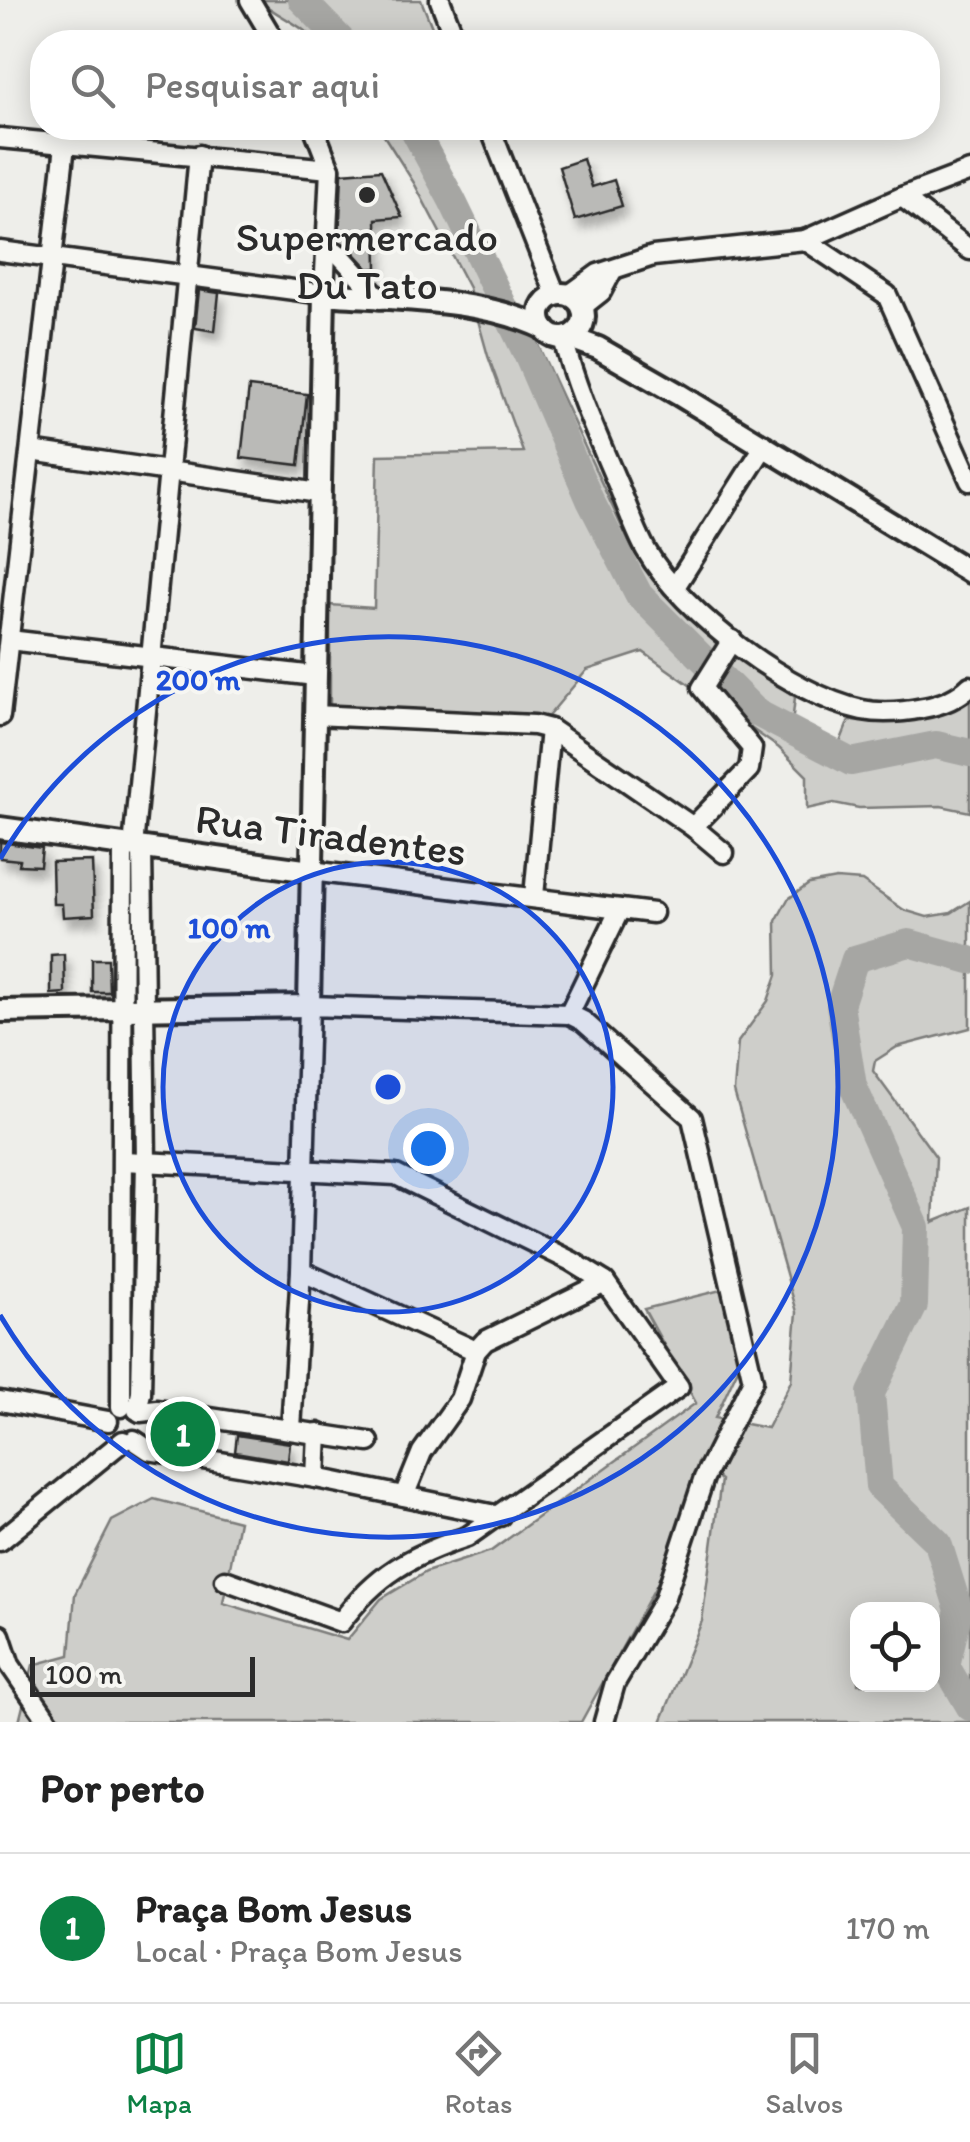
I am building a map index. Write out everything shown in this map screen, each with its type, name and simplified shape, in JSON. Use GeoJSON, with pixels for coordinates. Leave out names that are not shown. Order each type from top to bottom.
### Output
{"type":"FeatureCollection","features":[{"type":"Feature","properties":{"kind":"main road"},"geometry":{"type":"LineString","coordinates":[[0,1011],[309,1006],[324,294],[559,316],[598,348],[970,572]]}},
{"type":"Feature","properties":{"kind":"main road","name":"Rua Tiradentes"},"geometry":{"type":"LineString","coordinates":[[0,828],[311,871]]}},
{"type":"Feature","properties":{"kind":"street"},"geometry":{"type":"LineString","coordinates":[[250,0],[268,30]]}},
{"type":"Feature","properties":{"kind":"street"},"geometry":{"type":"LineString","coordinates":[[440,0],[451,30]]}},
{"type":"Feature","properties":{"kind":"street"},"geometry":{"type":"LineString","coordinates":[[0,138],[330,169]]}},
{"type":"Feature","properties":{"kind":"street"},"geometry":{"type":"LineString","coordinates":[[0,251],[324,294],[330,169],[319,140]]}},
{"type":"Feature","properties":{"kind":"street"},"geometry":{"type":"LineString","coordinates":[[494,140],[559,316],[570,370],[646,550],[675,588],[732,640],[785,678],[842,705],[867,711],[902,712],[935,706],[970,686]]}},
{"type":"Feature","properties":{"kind":"street"},"geometry":{"type":"LineString","coordinates":[[0,716],[9,640],[9,556],[31,451],[65,144]]}},
{"type":"Feature","properties":{"kind":"street"},"geometry":{"type":"LineString","coordinates":[[0,1541],[142,1430],[127,1413],[122,1008],[150,657],[199,156]]}},
{"type":"Feature","properties":{"kind":"street"},"geometry":{"type":"LineString","coordinates":[[559,316],[602,292],[612,270],[653,256],[805,240],[970,171]]}},
{"type":"Feature","properties":{"kind":"street"},"geometry":{"type":"LineString","coordinates":[[902,197],[970,250]]}},
{"type":"Feature","properties":{"kind":"street"},"geometry":{"type":"LineString","coordinates":[[805,240],[888,296],[970,481]]}},
{"type":"Feature","properties":{"kind":"street"},"geometry":{"type":"LineString","coordinates":[[326,250],[339,254],[380,299]]}},
{"type":"Feature","properties":{"kind":"street"},"geometry":{"type":"LineString","coordinates":[[675,588],[765,446]]}},
{"type":"Feature","properties":{"kind":"street"},"geometry":{"type":"LineString","coordinates":[[31,451],[319,493]]}},
{"type":"Feature","properties":{"kind":"street"},"geometry":{"type":"LineString","coordinates":[[9,640],[315,676]]}},
{"type":"Feature","properties":{"kind":"street"},"geometry":{"type":"LineString","coordinates":[[693,827],[748,769],[752,748],[702,688],[732,640]]}},
{"type":"Feature","properties":{"kind":"street"},"geometry":{"type":"LineString","coordinates":[[314,715],[534,724],[550,729],[693,827],[724,853]]}},
{"type":"Feature","properties":{"kind":"street"},"geometry":{"type":"LineString","coordinates":[[534,896],[550,729]]}},
{"type":"Feature","properties":{"kind":"street"},"geometry":{"type":"LineString","coordinates":[[133,847],[145,1006],[142,1393],[110,1432],[149,1450],[316,1478],[500,1516]]}},
{"type":"Feature","properties":{"kind":"street","name":"Rua Tiradentes"},"geometry":{"type":"LineString","coordinates":[[311,871],[653,913]]}},
{"type":"Feature","properties":{"kind":"street"},"geometry":{"type":"LineString","coordinates":[[569,1014],[620,909]]}},
{"type":"Feature","properties":{"kind":"street"},"geometry":{"type":"LineString","coordinates":[[290,1428],[302,1271],[309,1006],[569,1014],[583,1020],[692,1118],[753,1380],[704,1478],[664,1600],[615,1683],[604,1722]]}},
{"type":"Feature","properties":{"kind":"street"},"geometry":{"type":"LineString","coordinates":[[123,1161],[396,1175],[571,1261],[605,1282],[679,1386],[467,1538],[432,1548],[388,1572],[362,1594],[341,1622],[225,1580]]}},
{"type":"Feature","properties":{"kind":"street"},"geometry":{"type":"LineString","coordinates":[[302,1271],[476,1351]]}},
{"type":"Feature","properties":{"kind":"street"},"geometry":{"type":"LineString","coordinates":[[404,1496],[422,1452],[460,1399],[476,1351],[485,1340],[605,1282]]}},
{"type":"Feature","properties":{"kind":"street"},"geometry":{"type":"LineString","coordinates":[[0,1401],[127,1413],[158,1410],[369,1442]]}},
{"type":"Feature","properties":{"kind":"street"},"geometry":{"type":"LineString","coordinates":[[316,1478],[318,1433]]}},
{"type":"Feature","properties":{"kind":"street"},"geometry":{"type":"LineString","coordinates":[[0,1635],[10,1665],[49,1722]]}},
{"type":"Feature","properties":{"kind":"shaded area"},"geometry":{"type":"Polygon","coordinates":[[[259,0],[421,0],[433,30],[304,30],[259,0]]]}},
{"type":"Feature","properties":{"kind":"shaded area"},"geometry":{"type":"Polygon","coordinates":[[[387,140],[434,140],[499,289],[537,343],[632,549],[664,593],[715,639],[795,697],[792,724],[839,745],[849,720],[897,722],[926,718],[970,699],[970,812],[941,806],[859,808],[834,803],[807,809],[807,776],[779,748],[643,652],[587,670],[545,720],[330,705],[330,605],[374,608],[378,455],[523,452],[488,356],[469,288],[414,183],[387,140]]]}},
{"type":"Feature","properties":{"kind":"shaded area"},"geometry":{"type":"Polygon","coordinates":[[[836,879],[862,881],[904,910],[927,917],[951,913],[970,901],[970,1028],[897,1047],[875,1061],[873,1071],[936,1157],[933,1222],[970,1207],[970,1722],[661,1722],[702,1621],[721,1480],[698,1462],[667,1566],[581,1722],[19,1722],[33,1665],[70,1655],[75,1594],[112,1521],[154,1499],[239,1521],[223,1603],[347,1640],[381,1599],[426,1572],[491,1551],[696,1403],[644,1309],[721,1290],[741,1362],[715,1418],[767,1428],[791,1381],[797,1312],[734,1091],[738,1042],[768,1001],[777,975],[776,921],[788,899],[809,884],[836,879]]]}},
{"type":"Feature","properties":{"kind":"building"},"geometry":{"type":"Polygon","coordinates":[[[583,159],[592,187],[614,180],[622,206],[575,220],[559,167],[583,159]]]}},
{"type":"Feature","properties":{"kind":"building","name":"Supermercado Du Tato"},"geometry":{"type":"Polygon","coordinates":[[[381,170],[402,217],[376,219],[377,268],[369,269],[339,241],[342,173],[381,170]]]}},
{"type":"Feature","properties":{"kind":"building"},"geometry":{"type":"Polygon","coordinates":[[[199,290],[219,293],[215,331],[195,328],[199,290]]]}},
{"type":"Feature","properties":{"kind":"building"},"geometry":{"type":"Polygon","coordinates":[[[249,387],[307,394],[299,465],[241,458],[249,387]]]}},
{"type":"Feature","properties":{"kind":"building"},"geometry":{"type":"Polygon","coordinates":[[[0,842],[42,848],[40,866],[19,865],[20,860],[0,858],[0,842]]]}},
{"type":"Feature","properties":{"kind":"building"},"geometry":{"type":"Polygon","coordinates":[[[92,861],[94,915],[63,917],[62,904],[53,904],[52,862],[92,861]]]}},
{"type":"Feature","properties":{"kind":"building"},"geometry":{"type":"Polygon","coordinates":[[[64,954],[65,993],[51,994],[51,955],[64,954]]]}},
{"type":"Feature","properties":{"kind":"building"},"geometry":{"type":"Polygon","coordinates":[[[92,959],[108,959],[109,992],[92,992],[92,959]]]}},
{"type":"Feature","properties":{"kind":"building"},"geometry":{"type":"Polygon","coordinates":[[[237,1435],[290,1443],[288,1461],[235,1452],[237,1435]]]}},
{"type":"Feature","properties":{"kind":"waterway"},"geometry":{"type":"LineString","coordinates":[[302,0],[331,30]]}},
{"type":"Feature","properties":{"kind":"waterway"},"geometry":{"type":"LineString","coordinates":[[420,140],[527,354],[590,500],[639,595],[757,713],[851,762],[936,745],[970,753]]}},
{"type":"Feature","properties":{"kind":"waterway"},"geometry":{"type":"LineString","coordinates":[[970,960],[909,943],[855,959],[840,1005],[853,1086],[916,1227],[914,1305],[871,1393],[879,1486],[938,1543],[959,1610],[946,1666],[970,1707]]}},
{"type":"Feature","properties":{"kind":"place","name":"Supermercado Du Tato"},"geometry":{"type":"Point","coordinates":[367,195]}},
{"type":"Feature","properties":{"kind":"place","name":"Praça Bom Jesus"},"geometry":{"type":"Point","coordinates":[183,1434]}}]}
